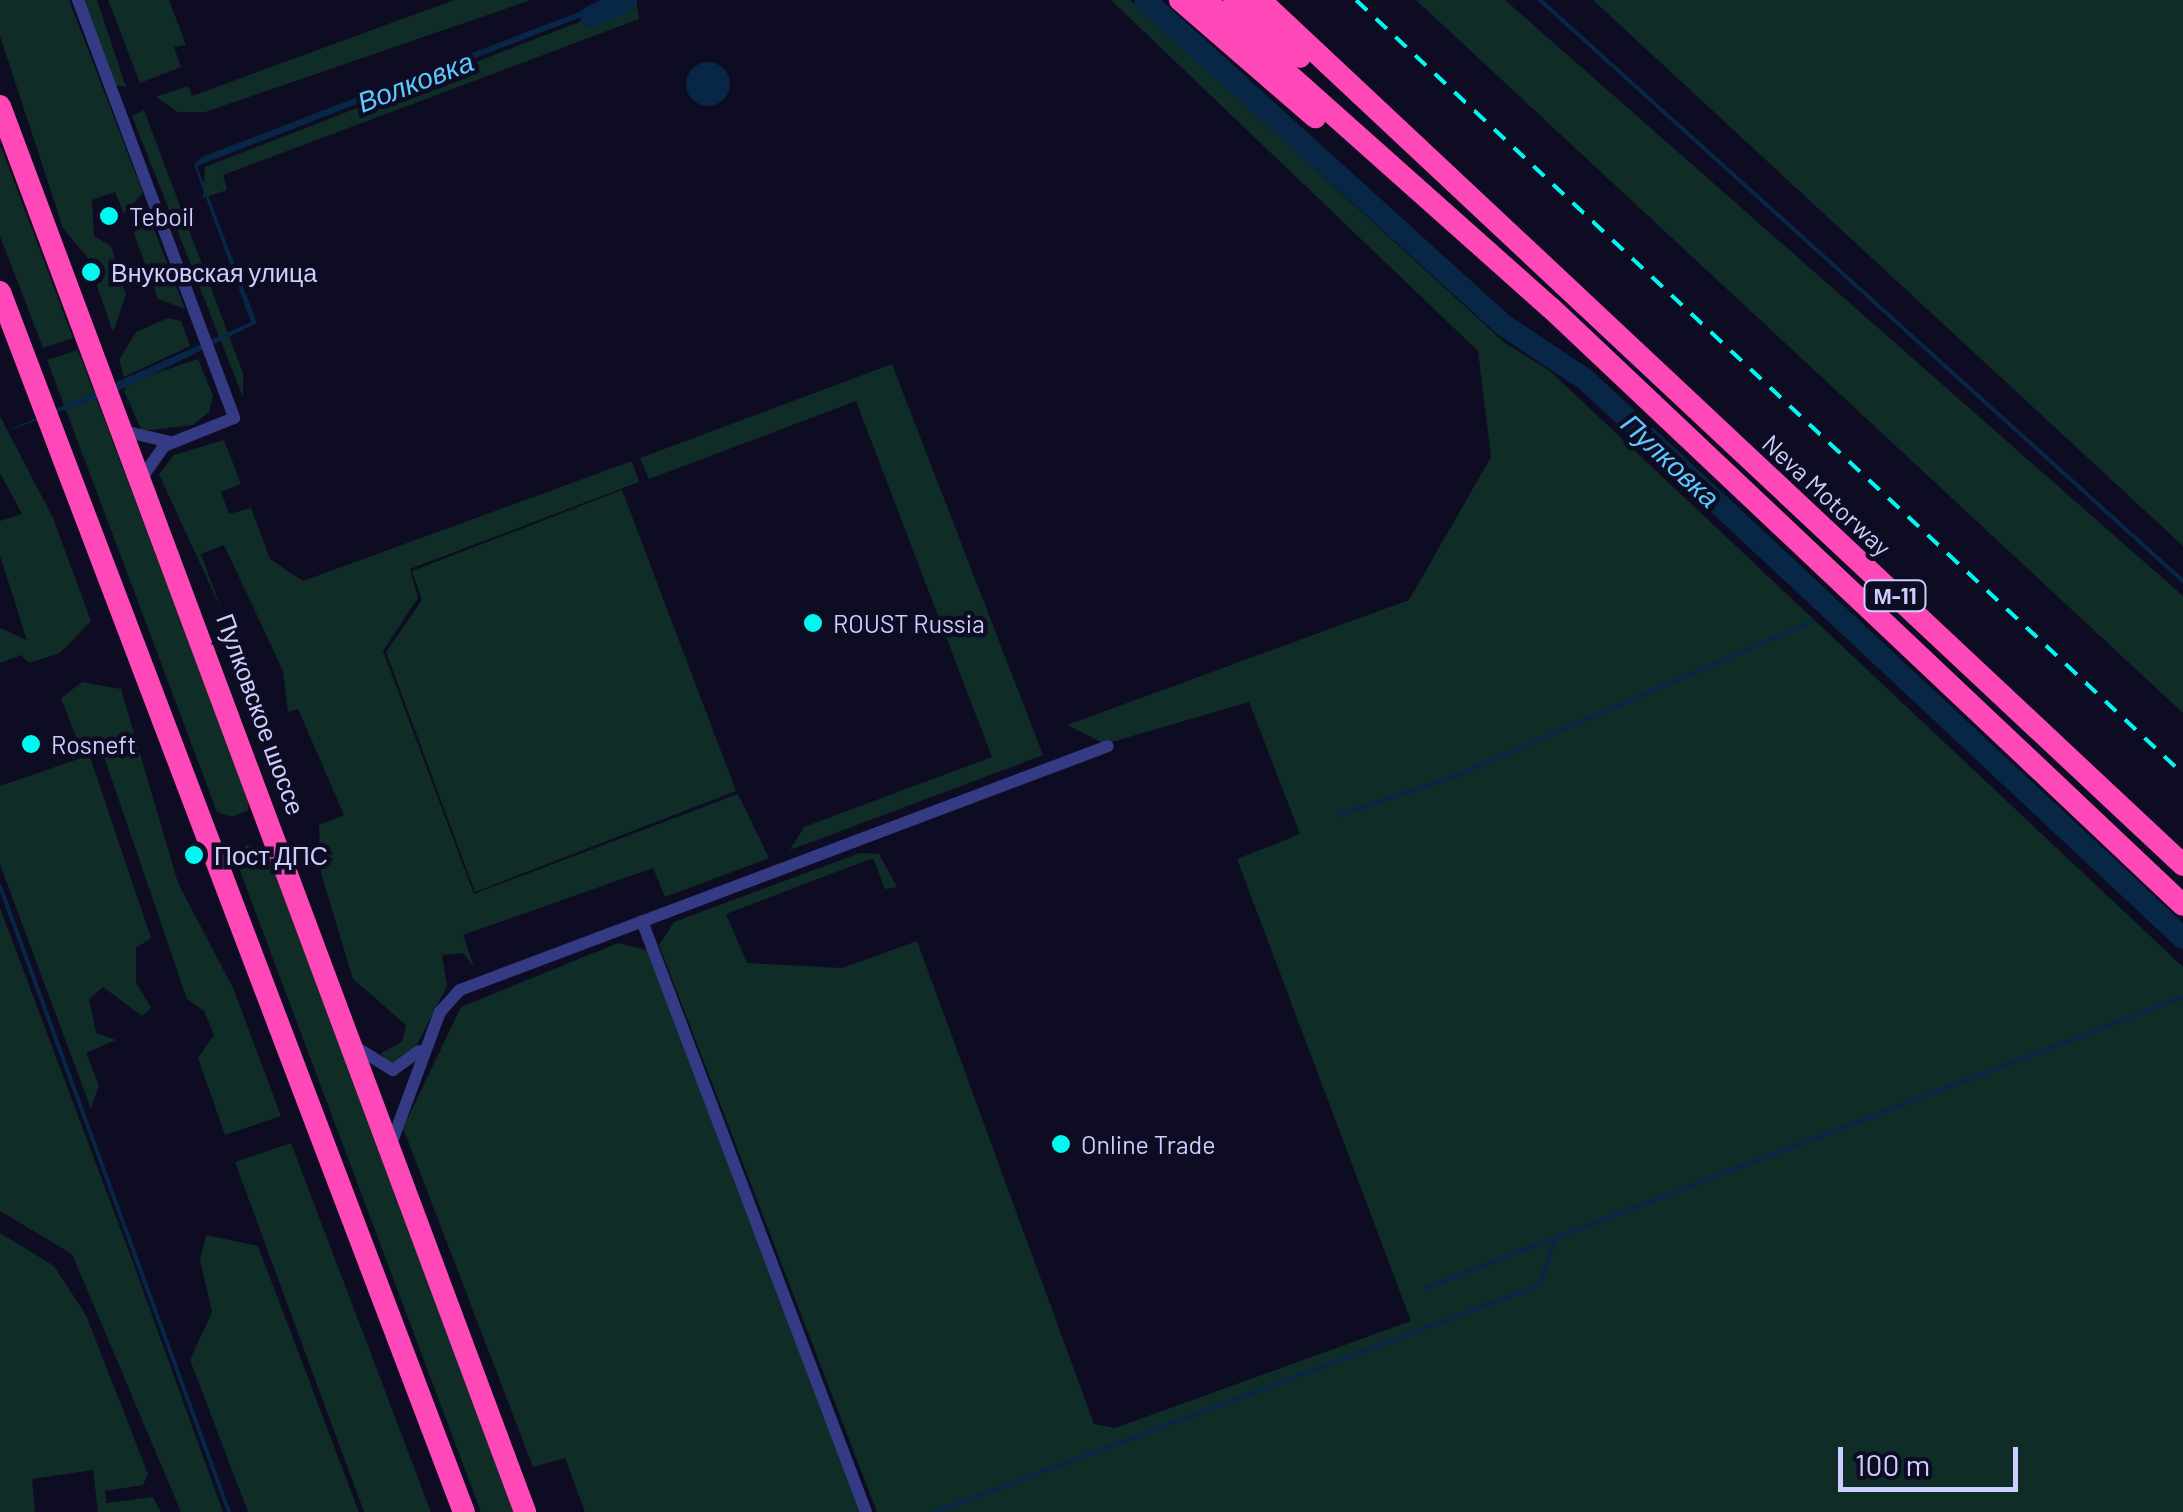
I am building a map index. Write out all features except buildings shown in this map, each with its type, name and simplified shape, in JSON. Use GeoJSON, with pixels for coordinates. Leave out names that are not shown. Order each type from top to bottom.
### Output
{"type":"FeatureCollection","features":[{"type":"Feature","properties":{"kind":"highway","name":"М-11"},"geometry":{"type":"LineString","coordinates":[[1180,0],[1626,381]]}},
{"type":"Feature","properties":{"kind":"highway","name":"М-11"},"geometry":{"type":"LineString","coordinates":[[1205,0],[1626,381],[2183,904]]}},
{"type":"Feature","properties":{"kind":"highway","name":"Neva Motorway"},"geometry":{"type":"LineString","coordinates":[[1234,0],[1478,207]]}},
{"type":"Feature","properties":{"kind":"highway","name":"Neva Motorway"},"geometry":{"type":"LineString","coordinates":[[1260,0],[2183,865]]}},
{"type":"Feature","properties":{"kind":"highway","name":"Пулковское шоссе"},"geometry":{"type":"LineString","coordinates":[[0,106],[525,1512]]}},
{"type":"Feature","properties":{"kind":"highway"},"geometry":{"type":"LineString","coordinates":[[0,292],[464,1512]]}},
{"type":"Feature","properties":{"kind":"street"},"geometry":{"type":"LineString","coordinates":[[78,0],[234,418],[172,441],[141,479]]}},
{"type":"Feature","properties":{"kind":"street"},"geometry":{"type":"LineString","coordinates":[[122,431],[172,441]]}},
{"type":"Feature","properties":{"kind":"street"},"geometry":{"type":"LineString","coordinates":[[389,1150],[425,1046],[460,990],[1108,746]]}},
{"type":"Feature","properties":{"kind":"street"},"geometry":{"type":"LineString","coordinates":[[642,921],[866,1512]]}},
{"type":"Feature","properties":{"kind":"street"},"geometry":{"type":"LineString","coordinates":[[353,1044],[393,1070],[425,1046]]}},
{"type":"Feature","properties":{"kind":"green space"},"geometry":{"type":"Polygon","coordinates":[[[0,0],[69,0],[143,193],[124,214],[115,192],[92,200],[94,236],[111,246],[126,295],[113,332],[87,257],[63,228],[0,36],[0,0]]]}},
{"type":"Feature","properties":{"kind":"green space"},"geometry":{"type":"Polygon","coordinates":[[[84,0],[97,0],[126,87],[116,85],[84,0]]]}},
{"type":"Feature","properties":{"kind":"green space"},"geometry":{"type":"Polygon","coordinates":[[[108,0],[169,0],[186,45],[174,47],[181,67],[140,83],[108,0]]]}},
{"type":"Feature","properties":{"kind":"green space"},"geometry":{"type":"Polygon","coordinates":[[[454,0],[531,0],[205,112],[178,112],[156,97],[188,86],[192,96],[454,0]]]}},
{"type":"Feature","properties":{"kind":"green space"},"geometry":{"type":"Polygon","coordinates":[[[636,0],[639,19],[223,175],[227,190],[203,198],[205,167],[636,0]]]}},
{"type":"Feature","properties":{"kind":"green space"},"geometry":{"type":"Polygon","coordinates":[[[1111,0],[1130,0],[1505,343],[1550,371],[2183,967],[2183,1512],[877,1512],[659,945],[674,922],[860,853],[879,854],[897,887],[885,889],[873,858],[726,914],[747,963],[842,968],[917,941],[1094,1424],[1115,1428],[1411,1321],[1237,859],[1300,834],[1249,702],[1105,744],[1067,725],[1409,600],[1491,457],[1478,351],[1111,0]]]}},
{"type":"Feature","properties":{"kind":"green space"},"geometry":{"type":"Polygon","coordinates":[[[1416,0],[1505,0],[2183,596],[2183,713],[1416,0]]]}},
{"type":"Feature","properties":{"kind":"green space"},"geometry":{"type":"Polygon","coordinates":[[[1593,0],[2183,0],[2183,546],[1593,0]]]}},
{"type":"Feature","properties":{"kind":"green space"},"geometry":{"type":"Polygon","coordinates":[[[144,110],[243,373],[243,397],[132,116],[144,110]]]}},
{"type":"Feature","properties":{"kind":"green space"},"geometry":{"type":"Polygon","coordinates":[[[0,144],[73,338],[43,348],[0,236],[0,144]]]}},
{"type":"Feature","properties":{"kind":"green space"},"geometry":{"type":"Polygon","coordinates":[[[140,222],[154,229],[185,309],[158,299],[134,234],[140,222]]]}},
{"type":"Feature","properties":{"kind":"green space"},"geometry":{"type":"Polygon","coordinates":[[[168,318],[181,321],[190,346],[124,377],[119,360],[136,332],[168,318]]]}},
{"type":"Feature","properties":{"kind":"green space"},"geometry":{"type":"Polygon","coordinates":[[[78,350],[248,798],[248,810],[232,817],[217,812],[47,360],[78,350]]]}},
{"type":"Feature","properties":{"kind":"green space"},"geometry":{"type":"Polygon","coordinates":[[[198,359],[213,396],[209,412],[193,425],[142,431],[124,391],[130,382],[198,359]]]}},
{"type":"Feature","properties":{"kind":"green space"},"geometry":{"type":"Polygon","coordinates":[[[892,364],[1043,755],[790,850],[804,827],[992,757],[856,401],[649,479],[640,458],[892,364]]]}},
{"type":"Feature","properties":{"kind":"green space"},"geometry":{"type":"Polygon","coordinates":[[[0,416],[53,518],[91,621],[60,653],[29,663],[21,655],[0,663],[0,628],[27,640],[0,556],[0,521],[22,514],[0,473],[0,416]]]}},
{"type":"Feature","properties":{"kind":"green space"},"geometry":{"type":"Polygon","coordinates":[[[224,440],[241,484],[221,492],[229,514],[251,508],[270,559],[303,581],[632,461],[639,482],[410,569],[418,598],[383,651],[474,894],[738,794],[769,858],[665,897],[653,868],[463,935],[474,967],[463,953],[442,955],[447,986],[417,1045],[408,1060],[386,1064],[381,1053],[402,1042],[406,1025],[353,979],[321,873],[319,825],[344,815],[298,709],[288,712],[283,671],[224,545],[201,554],[222,611],[159,474],[174,455],[224,440]]]}},
{"type":"Feature","properties":{"kind":"green space"},"geometry":{"type":"Polygon","coordinates":[[[622,490],[736,791],[475,892],[386,652],[422,600],[412,571],[622,490]]]}},
{"type":"Feature","properties":{"kind":"green space"},"geometry":{"type":"Polygon","coordinates":[[[82,682],[121,689],[178,883],[234,990],[281,1116],[225,1135],[198,1058],[214,1035],[204,1011],[187,999],[101,748],[89,754],[151,938],[136,948],[136,982],[151,1008],[142,1016],[103,987],[89,999],[96,1033],[116,1040],[86,1053],[99,1085],[91,1109],[0,864],[0,786],[84,757],[61,698],[82,682]]]}},
{"type":"Feature","properties":{"kind":"green space"},"geometry":{"type":"Polygon","coordinates":[[[246,845],[267,851],[514,1512],[481,1512],[237,863],[246,845]]]}},
{"type":"Feature","properties":{"kind":"green space"},"geometry":{"type":"Polygon","coordinates":[[[0,908],[223,1512],[181,1512],[72,1254],[0,1211],[0,908]]]}},
{"type":"Feature","properties":{"kind":"green space"},"geometry":{"type":"Polygon","coordinates":[[[618,943],[647,950],[861,1512],[585,1512],[565,1458],[533,1467],[403,1128],[461,1007],[618,943]]]}},
{"type":"Feature","properties":{"kind":"green space"},"geometry":{"type":"Polygon","coordinates":[[[291,1143],[431,1512],[364,1512],[235,1162],[291,1143]]]}},
{"type":"Feature","properties":{"kind":"green space"},"geometry":{"type":"Polygon","coordinates":[[[0,1233],[54,1266],[86,1315],[148,1474],[143,1485],[105,1491],[106,1503],[153,1497],[161,1512],[98,1512],[93,1470],[32,1479],[35,1512],[0,1512],[0,1233]]]}},
{"type":"Feature","properties":{"kind":"green space"},"geometry":{"type":"Polygon","coordinates":[[[206,1235],[258,1246],[359,1512],[248,1512],[190,1360],[212,1312],[200,1260],[206,1235]]]}},
{"type":"Feature","properties":{"kind":"water"},"geometry":{"type":"Polygon","coordinates":[[[610,0],[625,0],[197,166],[257,323],[127,387],[0,434],[251,322],[194,165],[202,157],[610,0]]]}},
{"type":"Feature","properties":{"kind":"water"},"geometry":{"type":"Polygon","coordinates":[[[708,62],[723,69],[730,84],[723,99],[708,106],[693,99],[686,84],[693,69],[708,62]]]}},
{"type":"Feature","properties":{"kind":"waterway","name":"Волковка"},"geometry":{"type":"LineString","coordinates":[[591,17],[626,0]]}},
{"type":"Feature","properties":{"kind":"waterway","name":"Пулковка"},"geometry":{"type":"LineString","coordinates":[[1145,0],[1505,326],[1586,380],[2183,938]]}},
{"type":"Feature","properties":{"kind":"waterway"},"geometry":{"type":"LineString","coordinates":[[1540,0],[2183,581]]}},
{"type":"Feature","properties":{"kind":"waterway"},"geometry":{"type":"LineString","coordinates":[[1339,815],[1461,774],[1811,622]]}},
{"type":"Feature","properties":{"kind":"waterway"},"geometry":{"type":"LineString","coordinates":[[0,886],[229,1512]]}},
{"type":"Feature","properties":{"kind":"waterway"},"geometry":{"type":"LineString","coordinates":[[1425,1288],[2183,997]]}},
{"type":"Feature","properties":{"kind":"waterway"},"geometry":{"type":"LineString","coordinates":[[935,1512],[1540,1285],[1554,1243]]}},
{"type":"Feature","properties":{"kind":"railway"},"geometry":{"type":"LineString","coordinates":[[1356,0],[2183,774]]}},
{"type":"Feature","properties":{"kind":"place","name":"Teboil"},"geometry":{"type":"Point","coordinates":[109,216]}},
{"type":"Feature","properties":{"kind":"place","name":"Внуковская улица"},"geometry":{"type":"Point","coordinates":[91,272]}},
{"type":"Feature","properties":{"kind":"place","name":"ROUST Russia"},"geometry":{"type":"Point","coordinates":[813,623]}},
{"type":"Feature","properties":{"kind":"place","name":"Rosneft"},"geometry":{"type":"Point","coordinates":[31,744]}},
{"type":"Feature","properties":{"kind":"place","name":"Пост ДПС"},"geometry":{"type":"Point","coordinates":[194,855]}},
{"type":"Feature","properties":{"kind":"place","name":"Online Trade"},"geometry":{"type":"Point","coordinates":[1061,1144]}}]}
